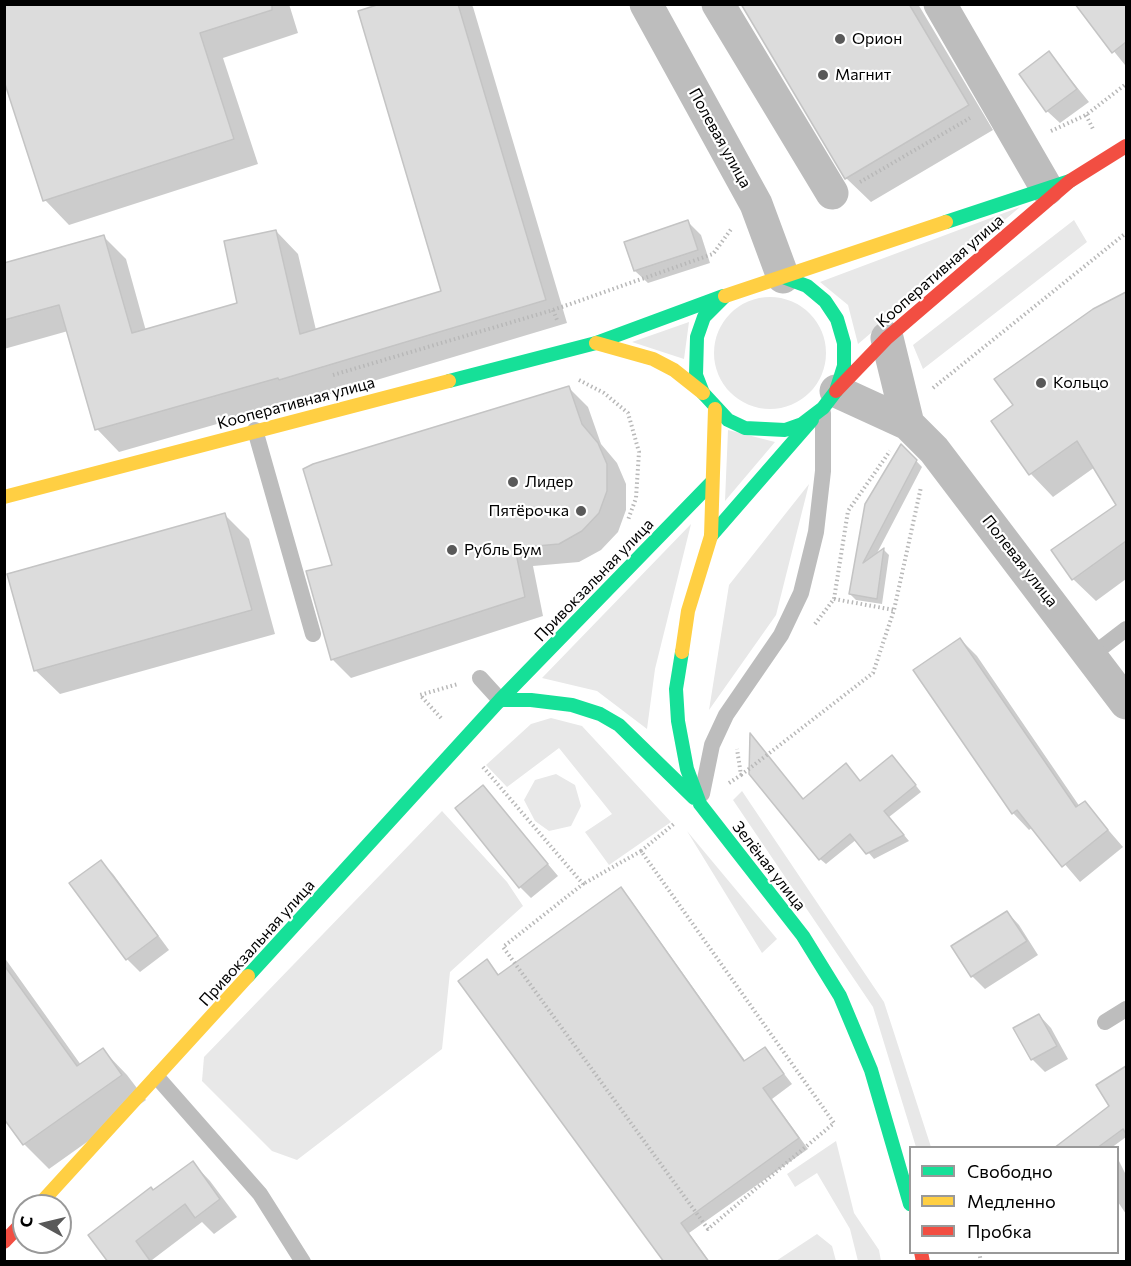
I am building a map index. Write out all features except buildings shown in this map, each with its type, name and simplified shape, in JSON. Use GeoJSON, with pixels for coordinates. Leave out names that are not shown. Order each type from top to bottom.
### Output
{"type":"FeatureCollection","features":[{"type":"Feature","properties":{"kind":"main road","name":"Кооперативная улица"},"geometry":{"type":"LineString","coordinates":[[829,399],[887,338],[1059,185],[1126,146]]}},
{"type":"Feature","properties":{"kind":"main road","name":"Кооперативная улица"},"geometry":{"type":"LineString","coordinates":[[783,277],[1059,185]]}},
{"type":"Feature","properties":{"kind":"main road"},"geometry":{"type":"LineString","coordinates":[[783,277],[807,286],[825,302],[837,319],[844,344],[844,366],[829,399],[802,424],[784,430],[763,431],[737,424],[715,409],[703,393],[696,375],[697,337],[704,317],[725,296],[783,277]]}},
{"type":"Feature","properties":{"kind":"main road","name":"Кооперативная улица"},"geometry":{"type":"LineString","coordinates":[[4,497],[596,343],[725,296]]}},
{"type":"Feature","properties":{"kind":"main road","name":"Кооперативная улица"},"geometry":{"type":"LineString","coordinates":[[596,343],[653,359],[674,370],[703,393]]}},
{"type":"Feature","properties":{"kind":"main road","name":"Зелёная улица"},"geometry":{"type":"LineString","coordinates":[[711,536],[829,399]]}},
{"type":"Feature","properties":{"kind":"main road","name":"Зелёная улица"},"geometry":{"type":"LineString","coordinates":[[715,409],[711,536],[688,611],[676,689],[678,721],[687,769],[700,804],[803,936],[840,996],[871,1070],[909,1201]]}},
{"type":"Feature","properties":{"kind":"main road","name":"Привокзальная улица"},"geometry":{"type":"LineString","coordinates":[[49,1194],[500,700],[712,482]]}},
{"type":"Feature","properties":{"kind":"main road"},"geometry":{"type":"LineString","coordinates":[[500,700],[531,700],[572,705],[600,714],[619,725],[700,804]]}},
{"type":"Feature","properties":{"kind":"street","name":"Полевая улица"},"geometry":{"type":"LineString","coordinates":[[646,4],[756,204],[783,277]]}},
{"type":"Feature","properties":{"kind":"street"},"geometry":{"type":"LineString","coordinates":[[718,4],[832,193]]}},
{"type":"Feature","properties":{"kind":"street"},"geometry":{"type":"LineString","coordinates":[[940,4],[1010,124],[1059,185]]}},
{"type":"Feature","properties":{"kind":"street"},"geometry":{"type":"LineString","coordinates":[[887,338],[908,424]]}},
{"type":"Feature","properties":{"kind":"street","name":"Полевая улица"},"geometry":{"type":"LineString","coordinates":[[829,399],[908,424],[934,450],[1092,655],[1126,703]]}},
{"type":"Feature","properties":{"kind":"lane"},"geometry":{"type":"LineString","coordinates":[[700,804],[712,745],[726,715],[781,634],[801,593],[816,532],[829,399]]}},
{"type":"Feature","properties":{"kind":"lane"},"geometry":{"type":"LineString","coordinates":[[255,430],[313,634]]}},
{"type":"Feature","properties":{"kind":"lane"},"geometry":{"type":"LineString","coordinates":[[1092,655],[1126,629]]}},
{"type":"Feature","properties":{"kind":"lane"},"geometry":{"type":"LineString","coordinates":[[480,678],[500,700]]}},
{"type":"Feature","properties":{"kind":"lane"},"geometry":{"type":"LineString","coordinates":[[1105,1022],[1126,1009]]}},
{"type":"Feature","properties":{"kind":"lane"},"geometry":{"type":"LineString","coordinates":[[157,1077],[260,1194],[303,1262]]}},
{"type":"Feature","properties":{"kind":"path"},"geometry":{"type":"LineString","coordinates":[[832,193],[846,190],[976,114],[1045,134],[1086,115],[1126,84]]}},
{"type":"Feature","properties":{"kind":"path"},"geometry":{"type":"LineString","coordinates":[[325,378],[553,310],[714,254],[742,214],[756,204]]}},
{"type":"Feature","properties":{"kind":"path"},"geometry":{"type":"LineString","coordinates":[[908,424],[936,384],[1126,233]]}},
{"type":"Feature","properties":{"kind":"path"},"geometry":{"type":"LineString","coordinates":[[553,310],[576,379],[604,393],[628,413],[639,452],[636,498],[626,525]]}},
{"type":"Feature","properties":{"kind":"path"},"geometry":{"type":"LineString","coordinates":[[936,384],[936,395]]}},
{"type":"Feature","properties":{"kind":"path"},"geometry":{"type":"LineString","coordinates":[[741,775],[873,674],[894,610],[927,462],[934,450]]}},
{"type":"Feature","properties":{"kind":"path"},"geometry":{"type":"LineString","coordinates":[[834,599],[894,610]]}},
{"type":"Feature","properties":{"kind":"path"},"geometry":{"type":"LineString","coordinates":[[480,678],[420,695],[583,884]]}},
{"type":"Feature","properties":{"kind":"path"},"geometry":{"type":"LineString","coordinates":[[641,851],[834,1123],[708,1229],[503,947],[583,884],[641,851]]}},
{"type":"Feature","properties":{"kind":"shaded area"},"geometry":{"type":"Polygon","coordinates":[[[1020,207],[858,344],[848,305],[820,282],[1020,207]]]}},
{"type":"Feature","properties":{"kind":"shaded area"},"geometry":{"type":"Polygon","coordinates":[[[1074,220],[1087,242],[923,369],[913,345],[1074,220]]]}},
{"type":"Feature","properties":{"kind":"shaded area"},"geometry":{"type":"Polygon","coordinates":[[[770,297],[792,301],[810,313],[822,331],[826,353],[822,375],[810,393],[792,405],[770,409],[748,405],[730,393],[718,375],[714,353],[718,331],[730,313],[748,301],[770,297]]]}},
{"type":"Feature","properties":{"kind":"shaded area"},"geometry":{"type":"Polygon","coordinates":[[[689,322],[684,359],[632,342],[689,322]]]}},
{"type":"Feature","properties":{"kind":"shaded area"},"geometry":{"type":"Polygon","coordinates":[[[728,430],[775,442],[725,501],[728,430]]]}},
{"type":"Feature","properties":{"kind":"shaded area"},"geometry":{"type":"Polygon","coordinates":[[[809,484],[776,615],[709,710],[729,585],[809,484]]]}},
{"type":"Feature","properties":{"kind":"shaded area"},"geometry":{"type":"Polygon","coordinates":[[[691,524],[655,669],[647,729],[597,691],[542,678],[691,524]]]}},
{"type":"Feature","properties":{"kind":"shaded area"},"geometry":{"type":"Polygon","coordinates":[[[551,718],[582,726],[671,822],[609,865],[585,832],[612,814],[559,748],[507,787],[486,765],[531,724],[551,718]]]}},
{"type":"Feature","properties":{"kind":"shaded area"},"geometry":{"type":"Polygon","coordinates":[[[556,774],[575,785],[581,806],[571,826],[549,831],[535,821],[524,800],[535,780],[556,774]]]}},
{"type":"Feature","properties":{"kind":"shaded area"},"geometry":{"type":"Polygon","coordinates":[[[742,791],[884,1002],[931,1146],[916,1146],[873,1007],[733,800],[742,791]]]}},
{"type":"Feature","properties":{"kind":"shaded area"},"geometry":{"type":"Polygon","coordinates":[[[442,811],[507,882],[523,906],[450,972],[442,1049],[297,1160],[272,1151],[202,1081],[204,1057],[442,811]]]}},
{"type":"Feature","properties":{"kind":"shaded area"},"geometry":{"type":"Polygon","coordinates":[[[687,831],[777,939],[762,953],[687,831]]]}},
{"type":"Feature","properties":{"kind":"shaded area"},"geometry":{"type":"Polygon","coordinates":[[[836,1141],[854,1213],[879,1250],[881,1261],[858,1261],[850,1229],[817,1173],[795,1187],[787,1174],[836,1141]]]}},
{"type":"Feature","properties":{"kind":"shaded area"},"geometry":{"type":"Polygon","coordinates":[[[817,1234],[832,1246],[836,1261],[776,1261],[817,1234]]]}},
{"type":"Feature","properties":{"kind":"traffic: fast"},"geometry":{"type":"LineString","coordinates":[[946,222],[1070,181]]}},
{"type":"Feature","properties":{"kind":"traffic: fast"},"geometry":{"type":"LineString","coordinates":[[725,296],[704,317],[697,337],[696,375],[703,393],[728,420],[745,428],[785,430],[802,424],[823,408],[836,391],[844,366],[844,343],[837,319],[825,301],[807,286],[783,277]]}},
{"type":"Feature","properties":{"kind":"traffic: fast"},"geometry":{"type":"LineString","coordinates":[[449,381],[596,343],[723,296]]}},
{"type":"Feature","properties":{"kind":"traffic: fast"},"geometry":{"type":"LineString","coordinates":[[711,536],[812,420]]}},
{"type":"Feature","properties":{"kind":"traffic: fast"},"geometry":{"type":"LineString","coordinates":[[248,976],[500,700],[712,482]]}},
{"type":"Feature","properties":{"kind":"traffic: fast"},"geometry":{"type":"LineString","coordinates":[[682,652],[676,689],[678,721],[687,769],[700,804],[803,936],[840,996],[871,1070],[909,1201]]}},
{"type":"Feature","properties":{"kind":"traffic: fast"},"geometry":{"type":"LineString","coordinates":[[500,700],[531,700],[572,705],[600,714],[619,725],[694,798]]}},
{"type":"Feature","properties":{"kind":"traffic: slow"},"geometry":{"type":"LineString","coordinates":[[725,296],[946,222]]}},
{"type":"Feature","properties":{"kind":"traffic: slow"},"geometry":{"type":"LineString","coordinates":[[596,343],[653,359],[674,370],[703,393]]}},
{"type":"Feature","properties":{"kind":"traffic: slow"},"geometry":{"type":"LineString","coordinates":[[4,497],[449,381]]}},
{"type":"Feature","properties":{"kind":"traffic: slow"},"geometry":{"type":"LineString","coordinates":[[682,652],[688,611],[711,536],[715,409]]}},
{"type":"Feature","properties":{"kind":"traffic: slow"},"geometry":{"type":"LineString","coordinates":[[49,1194],[248,976]]}},
{"type":"Feature","properties":{"kind":"traffic: jam"},"geometry":{"type":"LineString","coordinates":[[836,391],[887,338],[1070,181],[1126,146]]}},
{"type":"Feature","properties":{"kind":"traffic: jam"},"geometry":{"type":"LineString","coordinates":[[4,1242],[12,1234]]}},
{"type":"Feature","properties":{"kind":"traffic: jam"},"geometry":{"type":"LineString","coordinates":[[921,1254],[923,1262]]}},
{"type":"Feature","properties":{"kind":"place","name":"Орион"},"geometry":{"type":"Point","coordinates":[840,39]}},
{"type":"Feature","properties":{"kind":"place","name":"Магнит"},"geometry":{"type":"Point","coordinates":[823,75]}},
{"type":"Feature","properties":{"kind":"place","name":"Кольцо"},"geometry":{"type":"Point","coordinates":[1041,383]}},
{"type":"Feature","properties":{"kind":"place","name":"Лидер"},"geometry":{"type":"Point","coordinates":[513,482]}},
{"type":"Feature","properties":{"kind":"place","name":"Пятёрочка"},"geometry":{"type":"Point","coordinates":[581,511]}},
{"type":"Feature","properties":{"kind":"place","name":"Рубль Бум"},"geometry":{"type":"Point","coordinates":[452,550]}}]}
